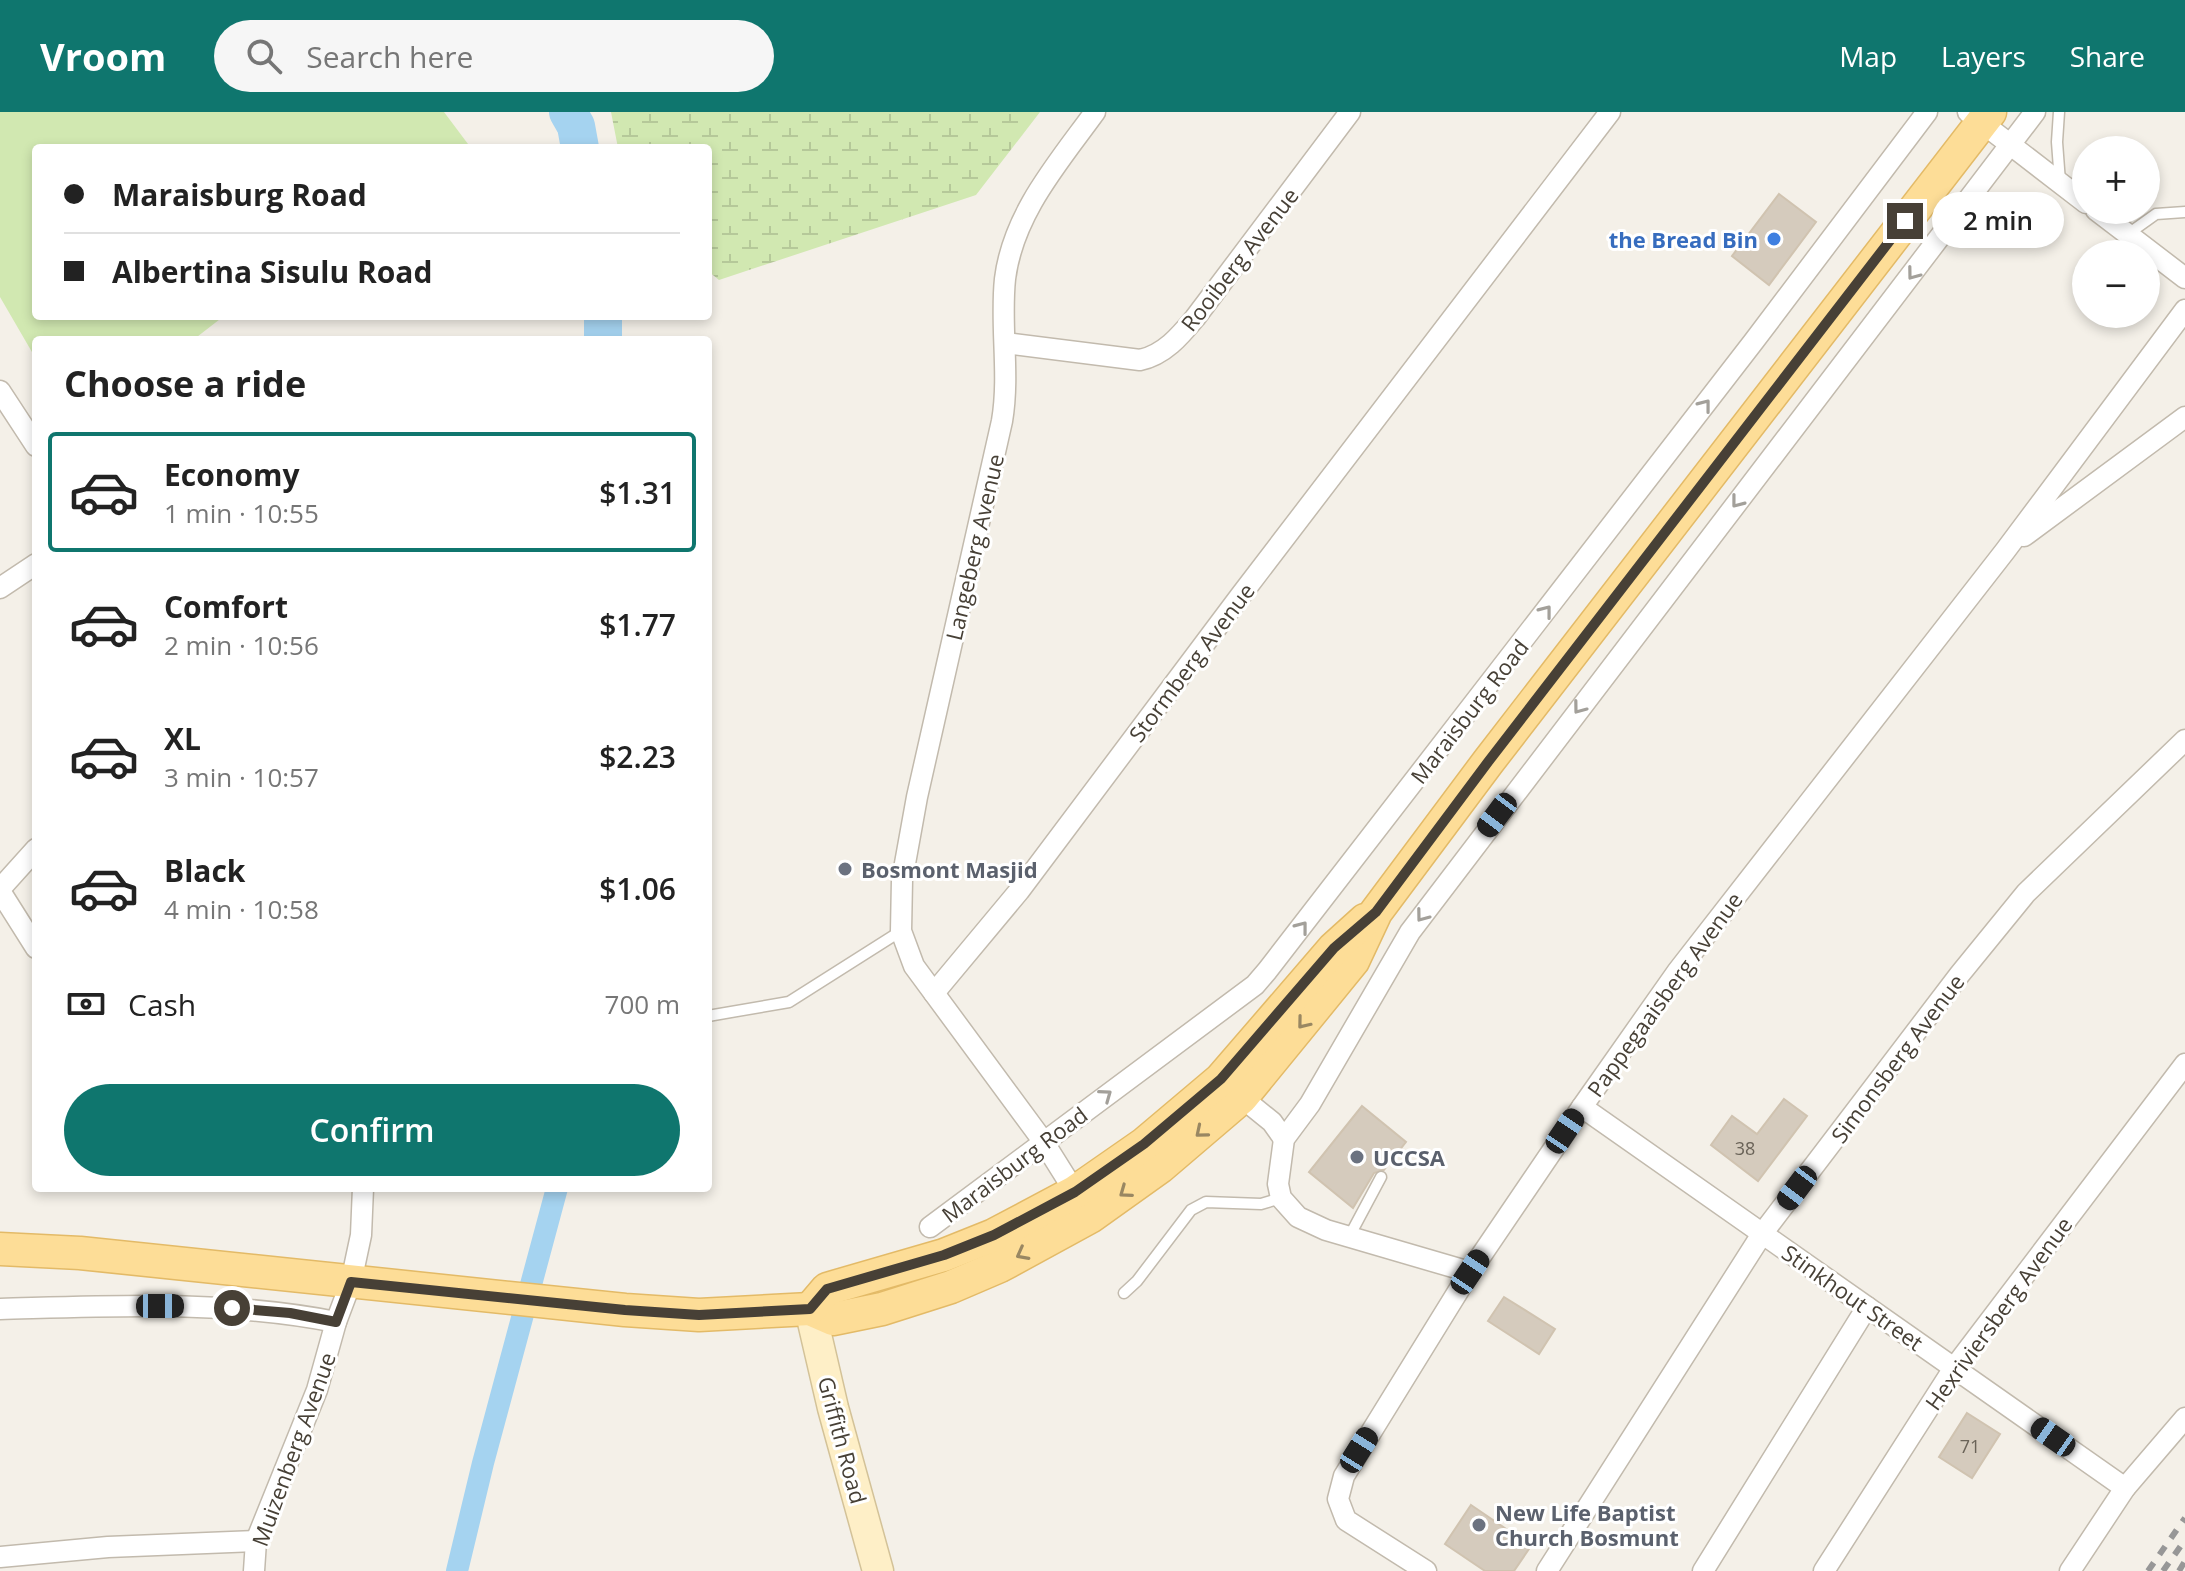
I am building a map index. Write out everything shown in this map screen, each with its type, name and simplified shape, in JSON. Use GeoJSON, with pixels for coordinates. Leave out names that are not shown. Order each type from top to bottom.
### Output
{"type":"FeatureCollection","features":[{"type":"Feature","properties":{"kind":"main road"},"geometry":{"type":"LineString","coordinates":[[0,1249],[80,1253],[699,1315],[810,1309],[827,1289],[944,1255],[1083,1204],[1144,1144],[1231,1088],[1353,961],[1376,912],[1980,116]]}},
{"type":"Feature","properties":{"kind":"street","name":"Langeberg Avenue"},"geometry":{"type":"LineString","coordinates":[[934,993],[914,966],[901,931],[902,880],[914,809],[1004,409],[1005,282],[1009,257],[1037,191],[1095,112]]}},
{"type":"Feature","properties":{"kind":"street","name":"Rooiberg Avenue"},"geometry":{"type":"LineString","coordinates":[[1005,343],[1140,360],[1151,358],[1179,336],[1195,318],[1350,112]]}},
{"type":"Feature","properties":{"kind":"street","name":"Stormberg Avenue"},"geometry":{"type":"LineString","coordinates":[[934,993],[1019,891],[1259,570],[1610,112]]}},
{"type":"Feature","properties":{"kind":"street","name":"Maraisburg Road"},"geometry":{"type":"LineString","coordinates":[[930,1227],[1255,985],[1754,341],[1927,112]]}},
{"type":"Feature","properties":{"kind":"street"},"geometry":{"type":"LineString","coordinates":[[1426,1571],[1346,1520],[1338,1499],[1340,1485],[1470,1272],[1304,1222],[1281,1198],[1278,1184],[1284,1139],[1310,1104],[1410,932],[2035,112]]}},
{"type":"Feature","properties":{"kind":"street"},"geometry":{"type":"LineString","coordinates":[[1980,116],[2009,144],[2072,192]]}},
{"type":"Feature","properties":{"kind":"street"},"geometry":{"type":"LineString","coordinates":[[2115,224],[2185,278]]}},
{"type":"Feature","properties":{"kind":"street","name":"Pappegaaisberg Avenue"},"geometry":{"type":"LineString","coordinates":[[1470,1272],[1677,972],[2005,551],[2185,310]]}},
{"type":"Feature","properties":{"kind":"street"},"geometry":{"type":"LineString","coordinates":[[0,391],[32,440]]}},
{"type":"Feature","properties":{"kind":"street","name":"Pappegaaisberg Avenue"},"geometry":{"type":"LineString","coordinates":[[2005,551],[2185,417]]}},
{"type":"Feature","properties":{"kind":"street"},"geometry":{"type":"LineString","coordinates":[[0,588],[32,567]]}},
{"type":"Feature","properties":{"kind":"street","name":"Simonsberg Avenue"},"geometry":{"type":"LineString","coordinates":[[1547,1571],[1762,1234],[1960,974],[2026,893],[2185,740]]}},
{"type":"Feature","properties":{"kind":"street"},"geometry":{"type":"LineString","coordinates":[[32,854],[0,890],[32,942]]}},
{"type":"Feature","properties":{"kind":"street"},"geometry":{"type":"LineString","coordinates":[[934,993],[1043,1141],[1083,1204]]}},
{"type":"Feature","properties":{"kind":"street","name":"Hexriviersberg Avenue"},"geometry":{"type":"LineString","coordinates":[[1824,1571],[1954,1368],[2185,1064]]}},
{"type":"Feature","properties":{"kind":"street"},"geometry":{"type":"LineString","coordinates":[[1231,1088],[1272,1122],[1284,1139]]}},
{"type":"Feature","properties":{"kind":"street","name":"Stinkhout Street"},"geometry":{"type":"LineString","coordinates":[[1582,1107],[2125,1488]]}},
{"type":"Feature","properties":{"kind":"street","name":"Muizenberg Avenue"},"geometry":{"type":"LineString","coordinates":[[254,1571],[256,1541],[317,1390],[351,1282],[361,1235],[363,1192]]}},
{"type":"Feature","properties":{"kind":"street"},"geometry":{"type":"LineString","coordinates":[[0,1309],[183,1306],[290,1313],[336,1322]]}},
{"type":"Feature","properties":{"kind":"street"},"geometry":{"type":"LineString","coordinates":[[1703,1571],[1867,1307]]}},
{"type":"Feature","properties":{"kind":"street","name":"Griffith Road"},"geometry":{"type":"LineString","coordinates":[[810,1309],[833,1408],[878,1571]]}},
{"type":"Feature","properties":{"kind":"street"},"geometry":{"type":"LineString","coordinates":[[2070,1571],[2125,1488],[2185,1418]]}},
{"type":"Feature","properties":{"kind":"street"},"geometry":{"type":"LineString","coordinates":[[0,1557],[108,1547],[256,1541]]}},
{"type":"Feature","properties":{"kind":"lane"},"geometry":{"type":"LineString","coordinates":[[2059,112],[2061,183]]}},
{"type":"Feature","properties":{"kind":"lane"},"geometry":{"type":"LineString","coordinates":[[2128,234],[2156,214],[2185,212]]}},
{"type":"Feature","properties":{"kind":"lane"},"geometry":{"type":"LineString","coordinates":[[712,1015],[789,1002],[901,931]]}},
{"type":"Feature","properties":{"kind":"lane"},"geometry":{"type":"LineString","coordinates":[[1349,1237],[1381,1177]]}},
{"type":"Feature","properties":{"kind":"lane"},"geometry":{"type":"LineString","coordinates":[[1124,1293],[1137,1281],[1191,1210],[1206,1202],[1261,1204],[1281,1198]]}},
{"type":"Feature","properties":{"kind":"green space"},"geometry":{"type":"Polygon","coordinates":[[[0,112],[444,112],[468,144],[32,144],[32,320],[219,320],[198,336],[32,336],[32,352],[0,297],[0,112]]]}},
{"type":"Feature","properties":{"kind":"green space"},"geometry":{"type":"Polygon","coordinates":[[[611,112],[1040,112],[976,195],[719,280],[712,274],[712,144],[617,144],[611,112]]]}},
{"type":"Feature","properties":{"kind":"building","name":"the Bread Bin"},"geometry":{"type":"Polygon","coordinates":[[[1779,194],[1816,222],[1769,285],[1732,256],[1779,194]]]}},
{"type":"Feature","properties":{"kind":"building"},"geometry":{"type":"Polygon","coordinates":[[[1784,1099],[1807,1116],[1758,1181],[1711,1145],[1732,1116],[1757,1134],[1784,1099]]]}},
{"type":"Feature","properties":{"kind":"building","name":"UCCSA"},"geometry":{"type":"Polygon","coordinates":[[[1362,1106],[1406,1142],[1384,1170],[1374,1173],[1353,1208],[1309,1172],[1362,1106]]]}},
{"type":"Feature","properties":{"kind":"building"},"geometry":{"type":"Polygon","coordinates":[[[1504,1297],[1555,1329],[1539,1354],[1488,1321],[1504,1297]]]}},
{"type":"Feature","properties":{"kind":"building"},"geometry":{"type":"Polygon","coordinates":[[[1967,1413],[2000,1434],[1972,1478],[1939,1457],[1967,1413]]]}},
{"type":"Feature","properties":{"kind":"building","name":"New Life Baptist Church Bosmunt"},"geometry":{"type":"Polygon","coordinates":[[[1471,1505],[1531,1546],[1514,1571],[1485,1571],[1445,1544],[1471,1505]]]}},
{"type":"Feature","properties":{"kind":"waterway"},"geometry":{"type":"LineString","coordinates":[[568,112],[576,126],[579,144]]}},
{"type":"Feature","properties":{"kind":"waterway"},"geometry":{"type":"LineString","coordinates":[[603,320],[603,336]]}},
{"type":"Feature","properties":{"kind":"waterway"},"geometry":{"type":"LineString","coordinates":[[457,1571],[556,1192]]}},
{"type":"Feature","properties":{"kind":"railway"},"geometry":{"type":"LineString","coordinates":[[2148,1571],[2185,1518]]}},
{"type":"Feature","properties":{"kind":"railway"},"geometry":{"type":"LineString","coordinates":[[2163,1571],[2185,1540]]}},
{"type":"Feature","properties":{"kind":"railway"},"geometry":{"type":"LineString","coordinates":[[2179,1571],[2185,1561]]}},
{"type":"Feature","properties":{"kind":"place","name":"the Bread Bin"},"geometry":{"type":"Point","coordinates":[1774,239]}},
{"type":"Feature","properties":{"kind":"place","name":"Bosmont Masjid"},"geometry":{"type":"Point","coordinates":[845,869]}},
{"type":"Feature","properties":{"kind":"place","name":"UCCSA"},"geometry":{"type":"Point","coordinates":[1357,1157]}},
{"type":"Feature","properties":{"kind":"place","name":"New Life Baptist Church Bosmunt"},"geometry":{"type":"Point","coordinates":[1479,1525]}},
{"type":"Feature","properties":{"kind":"route"},"geometry":{"type":"LineString","coordinates":[[232,1308],[290,1313],[336,1322],[351,1282],[699,1315],[810,1309],[827,1289],[944,1255],[994,1235],[1075,1192],[1144,1144],[1221,1079],[1334,948],[1376,912],[1905,221]]}}]}
